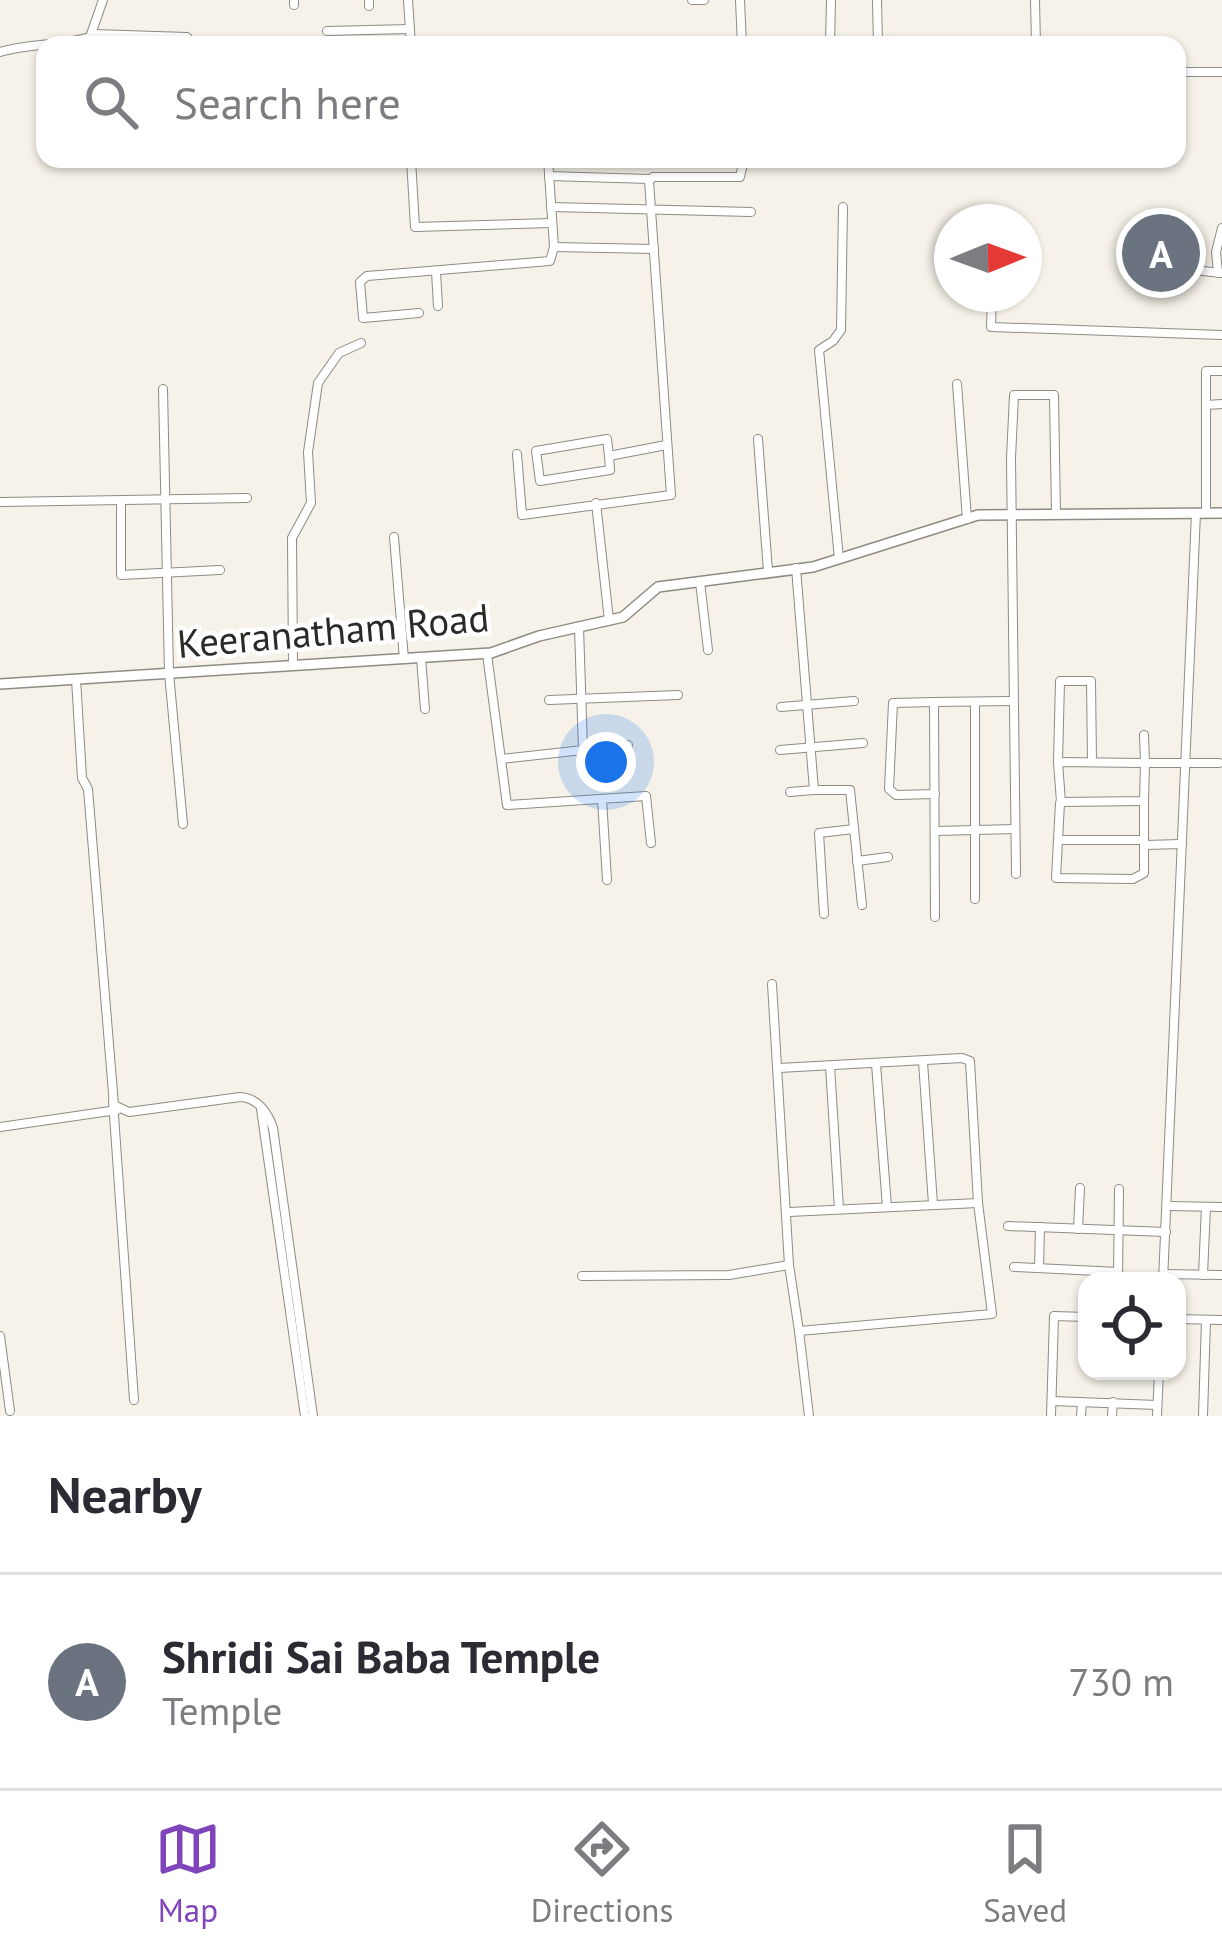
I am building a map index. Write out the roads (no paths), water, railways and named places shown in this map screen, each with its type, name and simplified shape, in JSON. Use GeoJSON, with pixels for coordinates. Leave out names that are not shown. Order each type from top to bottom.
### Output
{"type":"FeatureCollection","features":[{"type":"Feature","properties":{"kind":"street"},"geometry":{"type":"LineString","coordinates":[[94,34],[103,0]]}},
{"type":"Feature","properties":{"kind":"street"},"geometry":{"type":"LineString","coordinates":[[408,0],[410,36]]}},
{"type":"Feature","properties":{"kind":"street"},"geometry":{"type":"LineString","coordinates":[[692,0],[704,0]]}},
{"type":"Feature","properties":{"kind":"street"},"geometry":{"type":"LineString","coordinates":[[740,0],[742,36]]}},
{"type":"Feature","properties":{"kind":"street"},"geometry":{"type":"LineString","coordinates":[[830,36],[831,0]]}},
{"type":"Feature","properties":{"kind":"street"},"geometry":{"type":"LineString","coordinates":[[877,0],[878,36]]}},
{"type":"Feature","properties":{"kind":"street"},"geometry":{"type":"LineString","coordinates":[[1035,0],[1036,36]]}},
{"type":"Feature","properties":{"kind":"street"},"geometry":{"type":"LineString","coordinates":[[327,31],[410,29]]}},
{"type":"Feature","properties":{"kind":"street"},"geometry":{"type":"LineString","coordinates":[[88,36],[157,36]]}},
{"type":"Feature","properties":{"kind":"street"},"geometry":{"type":"LineString","coordinates":[[0,52],[36,43]]}},
{"type":"Feature","properties":{"kind":"street"},"geometry":{"type":"LineString","coordinates":[[1186,72],[1222,72]]}},
{"type":"Feature","properties":{"kind":"street"},"geometry":{"type":"LineString","coordinates":[[412,168],[415,227],[552,223]]}},
{"type":"Feature","properties":{"kind":"street"},"geometry":{"type":"LineString","coordinates":[[419,313],[363,318],[360,282],[367,276],[550,261],[554,248],[549,168]]}},
{"type":"Feature","properties":{"kind":"street"},"geometry":{"type":"LineString","coordinates":[[549,176],[740,177],[742,168]]}},
{"type":"Feature","properties":{"kind":"street"},"geometry":{"type":"LineString","coordinates":[[517,454],[522,515],[671,495],[650,178]]}},
{"type":"Feature","properties":{"kind":"street"},"geometry":{"type":"LineString","coordinates":[[551,207],[752,212]]}},
{"type":"Feature","properties":{"kind":"street"},"geometry":{"type":"LineString","coordinates":[[839,559],[819,350],[841,330],[843,207]]}},
{"type":"Feature","properties":{"kind":"street"},"geometry":{"type":"LineString","coordinates":[[1174,268],[1220,273],[1222,228]]}},
{"type":"Feature","properties":{"kind":"street"},"geometry":{"type":"LineString","coordinates":[[554,248],[654,249]]}},
{"type":"Feature","properties":{"kind":"street"},"geometry":{"type":"LineString","coordinates":[[436,272],[438,306]]}},
{"type":"Feature","properties":{"kind":"street"},"geometry":{"type":"LineString","coordinates":[[991,312],[991,326],[1222,335]]}},
{"type":"Feature","properties":{"kind":"street"},"geometry":{"type":"LineString","coordinates":[[293,665],[292,538],[311,503],[308,452],[317,383],[339,353],[361,343]]}},
{"type":"Feature","properties":{"kind":"street"},"geometry":{"type":"LineString","coordinates":[[1164,1272],[1206,371],[1222,371]]}},
{"type":"Feature","properties":{"kind":"street"},"geometry":{"type":"LineString","coordinates":[[957,384],[967,519]]}},
{"type":"Feature","properties":{"kind":"street"},"geometry":{"type":"LineString","coordinates":[[163,389],[169,673],[183,824]]}},
{"type":"Feature","properties":{"kind":"street"},"geometry":{"type":"LineString","coordinates":[[1016,874],[1014,395],[1054,395],[1055,514]]}},
{"type":"Feature","properties":{"kind":"street"},"geometry":{"type":"LineString","coordinates":[[1206,405],[1222,404]]}},
{"type":"Feature","properties":{"kind":"street"},"geometry":{"type":"LineString","coordinates":[[1206,432],[1222,431]]}},
{"type":"Feature","properties":{"kind":"street"},"geometry":{"type":"LineString","coordinates":[[758,439],[768,571]]}},
{"type":"Feature","properties":{"kind":"street"},"geometry":{"type":"LineString","coordinates":[[607,440],[609,456],[610,470],[540,481],[536,451],[607,440]]}},
{"type":"Feature","properties":{"kind":"street"},"geometry":{"type":"LineString","coordinates":[[609,456],[667,445]]}},
{"type":"Feature","properties":{"kind":"street"},"geometry":{"type":"LineString","coordinates":[[0,502],[248,498]]}},
{"type":"Feature","properties":{"kind":"street"},"geometry":{"type":"LineString","coordinates":[[121,501],[121,575],[220,570]]}},
{"type":"Feature","properties":{"kind":"street"},"geometry":{"type":"LineString","coordinates":[[596,503],[609,620]]}},
{"type":"Feature","properties":{"kind":"street","name":"Keeranatham Road"},"geometry":{"type":"LineString","coordinates":[[0,684],[487,653],[623,617],[640,607],[658,586],[839,559],[967,519],[1013,513],[1222,513]]}},
{"type":"Feature","properties":{"kind":"street"},"geometry":{"type":"LineString","coordinates":[[394,537],[404,658]]}},
{"type":"Feature","properties":{"kind":"street"},"geometry":{"type":"LineString","coordinates":[[796,568],[814,790]]}},
{"type":"Feature","properties":{"kind":"street"},"geometry":{"type":"LineString","coordinates":[[700,580],[708,650]]}},
{"type":"Feature","properties":{"kind":"street"},"geometry":{"type":"LineString","coordinates":[[579,627],[583,750]]}},
{"type":"Feature","properties":{"kind":"street"},"geometry":{"type":"LineString","coordinates":[[487,653],[507,805],[646,796],[651,843]]}},
{"type":"Feature","properties":{"kind":"street"},"geometry":{"type":"LineString","coordinates":[[421,658],[425,709]]}},
{"type":"Feature","properties":{"kind":"street"},"geometry":{"type":"LineString","coordinates":[[76,679],[116,1107],[134,1400]]}},
{"type":"Feature","properties":{"kind":"street"},"geometry":{"type":"LineString","coordinates":[[1092,762],[1091,681],[1060,681],[1056,878],[1140,878],[1144,735]]}},
{"type":"Feature","properties":{"kind":"street"},"geometry":{"type":"LineString","coordinates":[[549,700],[678,695]]}},
{"type":"Feature","properties":{"kind":"street"},"geometry":{"type":"LineString","coordinates":[[781,707],[854,701]]}},
{"type":"Feature","properties":{"kind":"street"},"geometry":{"type":"LineString","coordinates":[[935,794],[896,795],[890,789],[893,703],[1012,701]]}},
{"type":"Feature","properties":{"kind":"street"},"geometry":{"type":"LineString","coordinates":[[934,702],[935,916]]}},
{"type":"Feature","properties":{"kind":"street"},"geometry":{"type":"LineString","coordinates":[[975,703],[975,899]]}},
{"type":"Feature","properties":{"kind":"street"},"geometry":{"type":"LineString","coordinates":[[780,750],[863,742]]}},
{"type":"Feature","properties":{"kind":"street"},"geometry":{"type":"LineString","coordinates":[[501,759],[628,746]]}},
{"type":"Feature","properties":{"kind":"street"},"geometry":{"type":"LineString","coordinates":[[1058,762],[1219,763]]}},
{"type":"Feature","properties":{"kind":"street"},"geometry":{"type":"LineString","coordinates":[[790,792],[849,788],[862,905]]}},
{"type":"Feature","properties":{"kind":"street"},"geometry":{"type":"LineString","coordinates":[[602,799],[608,880]]}},
{"type":"Feature","properties":{"kind":"street"},"geometry":{"type":"LineString","coordinates":[[1060,802],[1144,801]]}},
{"type":"Feature","properties":{"kind":"street"},"geometry":{"type":"LineString","coordinates":[[824,914],[819,832],[854,829]]}},
{"type":"Feature","properties":{"kind":"street"},"geometry":{"type":"LineString","coordinates":[[936,832],[1015,829]]}},
{"type":"Feature","properties":{"kind":"street"},"geometry":{"type":"LineString","coordinates":[[1060,840],[1182,844]]}},
{"type":"Feature","properties":{"kind":"street"},"geometry":{"type":"LineString","coordinates":[[857,861],[888,857]]}},
{"type":"Feature","properties":{"kind":"street"},"geometry":{"type":"LineString","coordinates":[[772,984],[789,1265],[809,1416]]}},
{"type":"Feature","properties":{"kind":"street"},"geometry":{"type":"LineString","coordinates":[[779,1068],[970,1061],[978,1203],[992,1314],[799,1330]]}},
{"type":"Feature","properties":{"kind":"street"},"geometry":{"type":"LineString","coordinates":[[923,1062],[933,1204]]}},
{"type":"Feature","properties":{"kind":"street"},"geometry":{"type":"LineString","coordinates":[[876,1064],[887,1207]]}},
{"type":"Feature","properties":{"kind":"street"},"geometry":{"type":"LineString","coordinates":[[830,1066],[839,1209]]}},
{"type":"Feature","properties":{"kind":"street"},"geometry":{"type":"LineString","coordinates":[[0,1127],[116,1107],[129,1112],[240,1097],[261,1107],[309,1416]]}},
{"type":"Feature","properties":{"kind":"street"},"geometry":{"type":"LineString","coordinates":[[1078,1229],[1080,1188]]}},
{"type":"Feature","properties":{"kind":"street"},"geometry":{"type":"LineString","coordinates":[[1118,1272],[1119,1189]]}},
{"type":"Feature","properties":{"kind":"street"},"geometry":{"type":"LineString","coordinates":[[789,1213],[978,1203]]}},
{"type":"Feature","properties":{"kind":"street"},"geometry":{"type":"LineString","coordinates":[[1168,1206],[1222,1207]]}},
{"type":"Feature","properties":{"kind":"street"},"geometry":{"type":"LineString","coordinates":[[1203,1275],[1206,1207]]}},
{"type":"Feature","properties":{"kind":"street"},"geometry":{"type":"LineString","coordinates":[[1008,1226],[1166,1232]]}},
{"type":"Feature","properties":{"kind":"street"},"geometry":{"type":"LineString","coordinates":[[1039,1268],[1040,1227]]}},
{"type":"Feature","properties":{"kind":"street"},"geometry":{"type":"LineString","coordinates":[[582,1276],[730,1275],[789,1265]]}},
{"type":"Feature","properties":{"kind":"street"},"geometry":{"type":"LineString","coordinates":[[1014,1267],[1078,1272]]}},
{"type":"Feature","properties":{"kind":"street"},"geometry":{"type":"LineString","coordinates":[[1186,1276],[1222,1276]]}},
{"type":"Feature","properties":{"kind":"street"},"geometry":{"type":"LineString","coordinates":[[1051,1416],[1054,1316],[1078,1316]]}},
{"type":"Feature","properties":{"kind":"street"},"geometry":{"type":"LineString","coordinates":[[1186,1319],[1222,1320]]}},
{"type":"Feature","properties":{"kind":"street"},"geometry":{"type":"LineString","coordinates":[[1203,1416],[1206,1320]]}},
{"type":"Feature","properties":{"kind":"street"},"geometry":{"type":"LineString","coordinates":[[0,1336],[10,1411]]}},
{"type":"Feature","properties":{"kind":"street"},"geometry":{"type":"LineString","coordinates":[[1156,1416],[1158,1380]]}},
{"type":"Feature","properties":{"kind":"street"},"geometry":{"type":"LineString","coordinates":[[1052,1401],[1157,1405]]}},
{"type":"Feature","properties":{"kind":"street"},"geometry":{"type":"LineString","coordinates":[[1082,1402],[1082,1416]]}},
{"type":"Feature","properties":{"kind":"street"},"geometry":{"type":"LineString","coordinates":[[1112,1416],[1113,1402]]}},
{"type":"Feature","properties":{"kind":"place","name":"Shridi Sai Baba Temple"},"geometry":{"type":"Point","coordinates":[1161,253]}}]}
